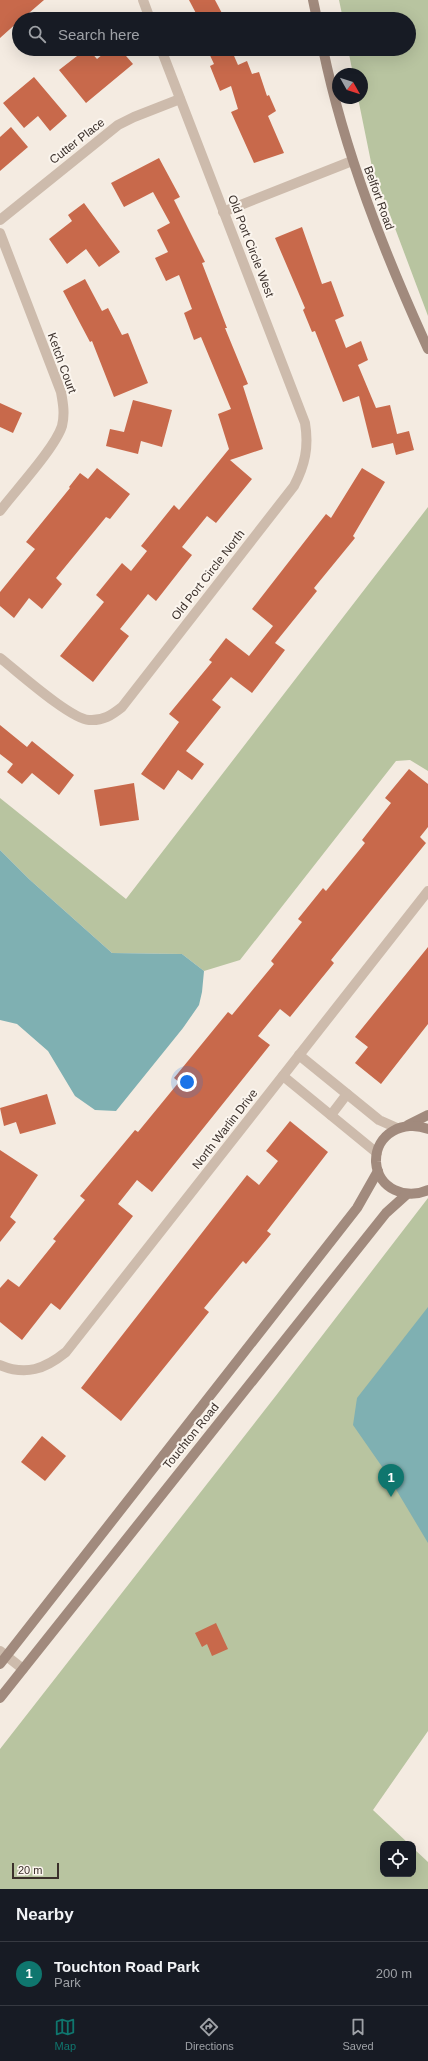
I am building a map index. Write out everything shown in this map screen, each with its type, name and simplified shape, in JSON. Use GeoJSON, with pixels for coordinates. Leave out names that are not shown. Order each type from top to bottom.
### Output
{"type":"FeatureCollection","features":[{"type":"Feature","properties":{"kind":"street"},"geometry":{"type":"LineString","coordinates":[[143,0],[147,12]]}},
{"type":"Feature","properties":{"kind":"street"},"geometry":{"type":"LineString","coordinates":[[313,0],[316,12]]}},
{"type":"Feature","properties":{"kind":"street","name":"Old Port Circle West"},"geometry":{"type":"LineString","coordinates":[[164,56],[305,423],[308,438],[306,454]]}},
{"type":"Feature","properties":{"kind":"street","name":"Belfort Road"},"geometry":{"type":"LineString","coordinates":[[324,56],[330,82],[352,161],[392,270],[428,349]]}},
{"type":"Feature","properties":{"kind":"street","name":"Cutter Place"},"geometry":{"type":"LineString","coordinates":[[0,220],[118,125],[180,98]]}},
{"type":"Feature","properties":{"kind":"street"},"geometry":{"type":"LineString","coordinates":[[224,212],[352,161]]}},
{"type":"Feature","properties":{"kind":"street","name":"Ketch Court"},"geometry":{"type":"LineString","coordinates":[[0,233],[61,392],[64,410],[62,426],[55,440],[0,511]]}},
{"type":"Feature","properties":{"kind":"street","name":"Old Port Circle North"},"geometry":{"type":"LineString","coordinates":[[0,658],[72,715],[87,720],[100,720],[111,716],[122,707],[294,486],[302,470],[306,454]]}},
{"type":"Feature","properties":{"kind":"street","name":"North Warlin Drive"},"geometry":{"type":"LineString","coordinates":[[0,1365],[13,1370],[31,1370],[52,1363],[66,1352],[428,891]]}},
{"type":"Feature","properties":{"kind":"street"},"geometry":{"type":"LineString","coordinates":[[299,1055],[379,1120],[397,1128]]}},
{"type":"Feature","properties":{"kind":"street"},"geometry":{"type":"LineString","coordinates":[[283,1076],[377,1153]]}},
{"type":"Feature","properties":{"kind":"street"},"geometry":{"type":"LineString","coordinates":[[331,1115],[347,1094]]}},
{"type":"Feature","properties":{"kind":"street"},"geometry":{"type":"LineString","coordinates":[[428,1115],[408,1125],[397,1128],[384,1138],[377,1153],[378,1171],[384,1182],[394,1191],[406,1195],[419,1194],[428,1190]]}},
{"type":"Feature","properties":{"kind":"street"},"geometry":{"type":"LineString","coordinates":[[408,1125],[428,1129]]}},
{"type":"Feature","properties":{"kind":"street","name":"Touchton Road"},"geometry":{"type":"LineString","coordinates":[[2,1657],[357,1208],[378,1171]]}},
{"type":"Feature","properties":{"kind":"street","name":"Touchton Road"},"geometry":{"type":"LineString","coordinates":[[2,1692],[23,1668],[386,1213],[406,1195]]}},
{"type":"Feature","properties":{"kind":"street"},"geometry":{"type":"LineString","coordinates":[[2,1657],[23,1668]]}},
{"type":"Feature","properties":{"kind":"green space"},"geometry":{"type":"Polygon","coordinates":[[[339,0],[428,0],[428,316],[372,167],[359,104],[368,104],[368,68],[352,68],[349,56],[416,56],[416,12],[342,12],[339,0]]]}},
{"type":"Feature","properties":{"kind":"green space"},"geometry":{"type":"Polygon","coordinates":[[[428,507],[428,771],[410,760],[396,761],[240,960],[204,971],[182,954],[112,953],[29,879],[0,850],[0,798],[126,899],[428,507]]]}},
{"type":"Feature","properties":{"kind":"green space"},"geometry":{"type":"Polygon","coordinates":[[[428,1198],[428,1731],[373,1810],[406,1841],[380,1841],[380,1877],[416,1877],[416,1851],[428,1862],[428,1889],[0,1889],[0,1749],[428,1198]]]}},
{"type":"Feature","properties":{"kind":"water"},"geometry":{"type":"Polygon","coordinates":[[[0,850],[29,879],[112,953],[182,954],[204,971],[199,1005],[183,1028],[116,1111],[95,1110],[75,1096],[48,1051],[17,1024],[0,1020],[0,850]]]}},
{"type":"Feature","properties":{"kind":"water"},"geometry":{"type":"Polygon","coordinates":[[[428,1307],[428,1543],[385,1471],[353,1425],[357,1398],[428,1307]]]}},
{"type":"Feature","properties":{"kind":"building"},"geometry":{"type":"Polygon","coordinates":[[[0,0],[44,0],[30,12],[12,12],[12,27],[0,38],[0,0]]]}},
{"type":"Feature","properties":{"kind":"building"},"geometry":{"type":"Polygon","coordinates":[[[189,0],[215,0],[221,12],[195,12],[189,0]]]}},
{"type":"Feature","properties":{"kind":"building"},"geometry":{"type":"Polygon","coordinates":[[[77,56],[94,56],[97,59],[101,56],[126,56],[133,64],[86,103],[59,70],[77,56]]]}},
{"type":"Feature","properties":{"kind":"building"},"geometry":{"type":"Polygon","coordinates":[[[210,56],[234,56],[238,65],[247,61],[252,74],[259,72],[267,96],[269,95],[276,111],[268,116],[284,153],[254,163],[231,112],[238,109],[231,86],[220,91],[210,66],[214,64],[210,56]]]}},
{"type":"Feature","properties":{"kind":"building"},"geometry":{"type":"Polygon","coordinates":[[[34,77],[67,116],[50,131],[38,116],[24,128],[3,103],[34,77]]]}},
{"type":"Feature","properties":{"kind":"building"},"geometry":{"type":"Polygon","coordinates":[[[11,127],[28,147],[0,171],[0,137],[11,127]]]}},
{"type":"Feature","properties":{"kind":"building"},"geometry":{"type":"Polygon","coordinates":[[[159,158],[180,197],[174,200],[205,262],[202,263],[227,328],[225,328],[248,384],[243,386],[263,449],[230,460],[252,479],[216,523],[207,516],[182,547],[192,555],[156,601],[148,594],[120,629],[129,636],[93,682],[60,656],[104,602],[96,595],[122,563],[131,571],[147,551],[141,546],[174,505],[179,510],[229,449],[218,414],[231,409],[201,337],[194,340],[184,313],[192,309],[179,275],[166,281],[155,258],[168,252],[157,230],[170,223],[153,192],[124,207],[111,183],[159,158]]]}},
{"type":"Feature","properties":{"kind":"building"},"geometry":{"type":"Polygon","coordinates":[[[84,203],[120,252],[99,267],[86,249],[67,264],[49,239],[72,221],[68,215],[84,203]]]}},
{"type":"Feature","properties":{"kind":"building"},"geometry":{"type":"Polygon","coordinates":[[[302,227],[322,284],[331,281],[344,316],[335,320],[346,348],[361,341],[368,360],[358,365],[376,408],[390,405],[397,434],[409,431],[414,450],[396,455],[393,443],[372,448],[359,396],[343,402],[315,331],[312,332],[303,310],[305,308],[275,238],[302,227]]]}},
{"type":"Feature","properties":{"kind":"building"},"geometry":{"type":"Polygon","coordinates":[[[85,279],[102,311],[108,308],[122,335],[128,333],[148,383],[114,397],[92,341],[90,342],[63,291],[85,279]]]}},
{"type":"Feature","properties":{"kind":"building"},"geometry":{"type":"Polygon","coordinates":[[[133,400],[172,410],[162,447],[141,441],[138,454],[106,446],[110,429],[124,432],[133,400]]]}},
{"type":"Feature","properties":{"kind":"building"},"geometry":{"type":"Polygon","coordinates":[[[0,403],[22,413],[13,433],[0,427],[0,403]]]}},
{"type":"Feature","properties":{"kind":"building"},"geometry":{"type":"Polygon","coordinates":[[[97,468],[130,494],[110,519],[106,517],[56,578],[62,584],[42,609],[29,598],[14,618],[0,606],[0,592],[35,549],[26,542],[70,488],[69,487],[80,473],[88,479],[97,468]]]}},
{"type":"Feature","properties":{"kind":"building"},"geometry":{"type":"Polygon","coordinates":[[[362,468],[385,482],[353,536],[355,538],[314,588],[317,591],[275,643],[285,650],[252,693],[231,677],[212,700],[221,707],[186,751],[204,764],[192,780],[178,770],[164,790],[141,774],[179,722],[169,714],[212,662],[209,660],[226,638],[249,656],[273,626],[252,609],[326,514],[331,518],[362,468]]]}},
{"type":"Feature","properties":{"kind":"building"},"geometry":{"type":"Polygon","coordinates":[[[0,725],[27,747],[32,741],[74,775],[59,795],[32,773],[22,784],[7,772],[13,764],[0,754],[0,725]]]}},
{"type":"Feature","properties":{"kind":"building"},"geometry":{"type":"Polygon","coordinates":[[[409,769],[428,784],[428,827],[420,837],[426,843],[331,960],[334,963],[290,1017],[280,1009],[258,1036],[270,1045],[152,1192],[137,1180],[118,1204],[133,1216],[60,1310],[51,1303],[22,1340],[0,1322],[0,1288],[8,1279],[19,1287],[56,1241],[53,1239],[85,1200],[80,1196],[135,1130],[138,1132],[179,1082],[174,1078],[228,1012],[232,1015],[274,964],[271,961],[302,922],[298,919],[323,888],[326,891],[365,843],[362,840],[391,803],[385,798],[409,769]]]}},
{"type":"Feature","properties":{"kind":"building"},"geometry":{"type":"Polygon","coordinates":[[[134,783],[139,820],[100,826],[94,790],[134,783]]]}},
{"type":"Feature","properties":{"kind":"building"},"geometry":{"type":"Polygon","coordinates":[[[428,947],[428,1024],[381,1084],[355,1063],[368,1047],[355,1037],[428,947]]]}},
{"type":"Feature","properties":{"kind":"building"},"geometry":{"type":"Polygon","coordinates":[[[47,1094],[56,1124],[20,1134],[16,1122],[4,1126],[0,1108],[47,1094]]]}},
{"type":"Feature","properties":{"kind":"building"},"geometry":{"type":"Polygon","coordinates":[[[290,1121],[328,1152],[267,1231],[271,1234],[246,1264],[243,1261],[204,1308],[209,1312],[121,1421],[81,1388],[247,1175],[259,1185],[278,1161],[266,1151],[290,1121]]]}},
{"type":"Feature","properties":{"kind":"building"},"geometry":{"type":"Polygon","coordinates":[[[0,1150],[38,1175],[10,1217],[16,1222],[0,1242],[0,1150]]]}},
{"type":"Feature","properties":{"kind":"building"},"geometry":{"type":"Polygon","coordinates":[[[42,1436],[66,1456],[45,1481],[21,1462],[42,1436]]]}},
{"type":"Feature","properties":{"kind":"building"},"geometry":{"type":"Polygon","coordinates":[[[216,1623],[228,1649],[212,1656],[207,1644],[202,1647],[195,1633],[216,1623]]]}},
{"type":"Feature","properties":{"kind":"place","name":"Touchton Road Park"},"geometry":{"type":"Point","coordinates":[391,1497]}}]}
